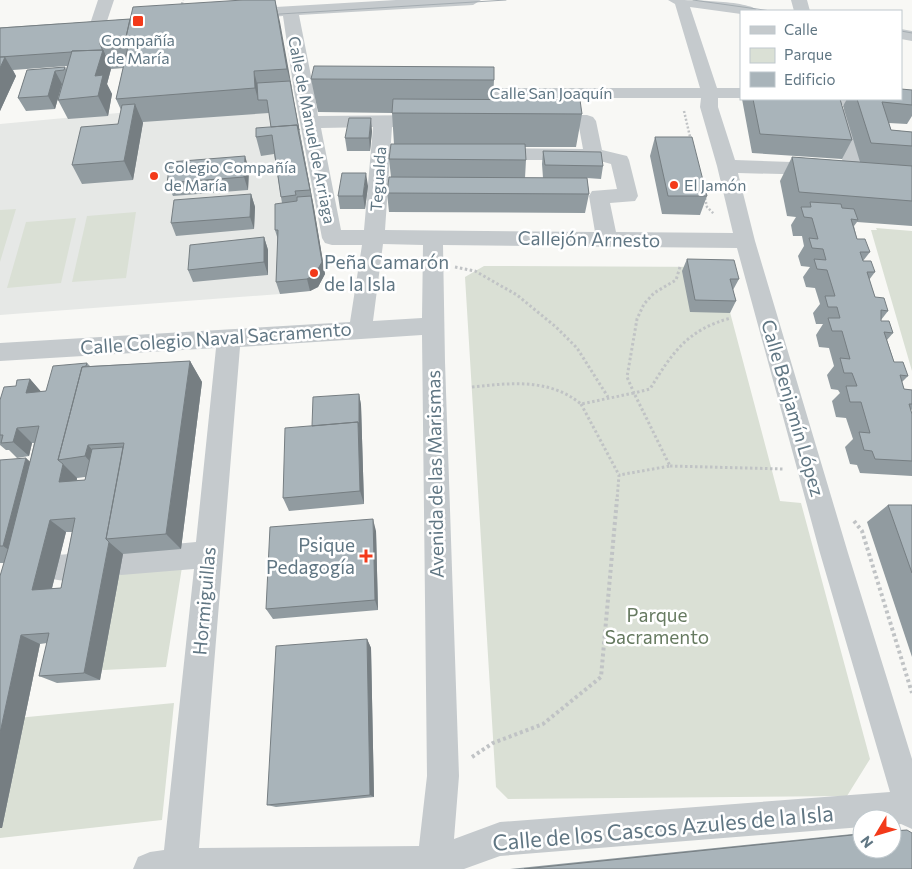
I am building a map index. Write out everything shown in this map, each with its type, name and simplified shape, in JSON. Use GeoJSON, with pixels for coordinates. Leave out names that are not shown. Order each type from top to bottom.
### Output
{"type":"FeatureCollection","features":[{"type":"Feature","properties":{"kind":"street"},"geometry":{"type":"LineString","coordinates":[[98,24],[106,0]]}},
{"type":"Feature","properties":{"kind":"street"},"geometry":{"type":"LineString","coordinates":[[225,15],[383,2],[473,0]]}},
{"type":"Feature","properties":{"kind":"street"},"geometry":{"type":"LineString","coordinates":[[680,1],[743,10]]}},
{"type":"Feature","properties":{"kind":"street","name":"Calle Benjamín López"},"geometry":{"type":"LineString","coordinates":[[680,1],[710,93],[709,107],[727,166],[745,240],[810,470],[911,809]]}},
{"type":"Feature","properties":{"kind":"street","name":"Calle de Manuel de Arriaga"},"geometry":{"type":"LineString","coordinates":[[290,11],[303,91],[332,238],[374,237]]}},
{"type":"Feature","properties":{"kind":"street"},"geometry":{"type":"LineString","coordinates":[[78,25],[117,22]]}},
{"type":"Feature","properties":{"kind":"street"},"geometry":{"type":"LineString","coordinates":[[303,91],[361,92]]}},
{"type":"Feature","properties":{"kind":"street","name":"Calle San Joaquín"},"geometry":{"type":"LineString","coordinates":[[447,93],[740,93]]}},
{"type":"Feature","properties":{"kind":"street"},"geometry":{"type":"LineString","coordinates":[[506,93],[509,111]]}},
{"type":"Feature","properties":{"kind":"street"},"geometry":{"type":"LineString","coordinates":[[834,100],[845,125],[854,170]]}},
{"type":"Feature","properties":{"kind":"street"},"geometry":{"type":"LineString","coordinates":[[850,100],[912,104]]}},
{"type":"Feature","properties":{"kind":"street"},"geometry":{"type":"LineString","coordinates":[[530,120],[587,121],[594,154]]}},
{"type":"Feature","properties":{"kind":"street","name":"Tegualda"},"geometry":{"type":"LineString","coordinates":[[374,237],[382,121]]}},
{"type":"Feature","properties":{"kind":"street"},"geometry":{"type":"LineString","coordinates":[[309,122],[442,121]]}},
{"type":"Feature","properties":{"kind":"street"},"geometry":{"type":"LineString","coordinates":[[380,154],[400,154]]}},
{"type":"Feature","properties":{"kind":"street"},"geometry":{"type":"LineString","coordinates":[[477,154],[594,154],[620,160],[628,196],[599,196],[607,240]]}},
{"type":"Feature","properties":{"kind":"street"},"geometry":{"type":"LineString","coordinates":[[727,166],[873,171]]}},
{"type":"Feature","properties":{"kind":"street"},"geometry":{"type":"LineString","coordinates":[[586,185],[626,185]]}},
{"type":"Feature","properties":{"kind":"street"},"geometry":{"type":"LineString","coordinates":[[378,186],[398,186]]}},
{"type":"Feature","properties":{"kind":"street"},"geometry":{"type":"LineString","coordinates":[[360,329],[374,237],[433,250]]}},
{"type":"Feature","properties":{"kind":"street","name":"Callejón Arnesto"},"geometry":{"type":"LineString","coordinates":[[433,250],[607,240],[745,240]]}},
{"type":"Feature","properties":{"kind":"street","name":"Avenida de las Marismas"},"geometry":{"type":"LineString","coordinates":[[433,250],[443,776],[434,866]]}},
{"type":"Feature","properties":{"kind":"street","name":"Calle Colegio Naval Sacramento"},"geometry":{"type":"LineString","coordinates":[[0,352],[433,326]]}},
{"type":"Feature","properties":{"kind":"street","name":"Hormiguillas"},"geometry":{"type":"LineString","coordinates":[[165,867],[209,554],[229,337]]}},
{"type":"Feature","properties":{"kind":"street"},"geometry":{"type":"LineString","coordinates":[[121,562],[209,554]]}},
{"type":"Feature","properties":{"kind":"street","name":"Calle de los Cascos Azules de la Isla"},"geometry":{"type":"LineString","coordinates":[[165,867],[434,866],[500,839],[911,809]]}},
{"type":"Feature","properties":{"kind":"path"},"geometry":{"type":"LineString","coordinates":[[180,16],[183,0]]}},
{"type":"Feature","properties":{"kind":"path"},"geometry":{"type":"LineString","coordinates":[[388,264],[433,250],[517,295],[556,327],[577,348],[608,397]]}},
{"type":"Feature","properties":{"kind":"path"},"geometry":{"type":"LineString","coordinates":[[670,466],[627,377],[637,319],[644,304],[654,293],[676,280],[680,267]]}},
{"type":"Feature","properties":{"kind":"path"},"geometry":{"type":"LineString","coordinates":[[581,404],[650,389],[670,357],[686,338],[711,322],[731,318]]}},
{"type":"Feature","properties":{"kind":"path"},"geometry":{"type":"LineString","coordinates":[[443,776],[493,743],[544,724],[602,677],[619,475],[581,404],[564,392],[542,385],[472,387]]}},
{"type":"Feature","properties":{"kind":"path"},"geometry":{"type":"LineString","coordinates":[[619,475],[670,466],[810,470]]}},
{"type":"Feature","properties":{"kind":"shaded area","name":"Colegio Compañía de María"},"geometry":{"type":"Polygon","coordinates":[[[280,22],[325,274],[318,287],[310,291],[280,294],[0,315],[0,124],[129,112],[139,67],[111,69],[112,63],[280,22]]]}},
{"type":"Feature","properties":{"kind":"green space"},"geometry":{"type":"Polygon","coordinates":[[[16,209],[0,262],[0,210],[16,209]]]}},
{"type":"Feature","properties":{"kind":"green space"},"geometry":{"type":"Polygon","coordinates":[[[136,212],[126,278],[72,282],[87,216],[136,212]]]}},
{"type":"Feature","properties":{"kind":"green space"},"geometry":{"type":"Polygon","coordinates":[[[76,218],[61,283],[7,288],[26,222],[76,218]]]}},
{"type":"Feature","properties":{"kind":"green space"},"geometry":{"type":"Polygon","coordinates":[[[876,228],[912,231],[912,371],[871,230],[877,230],[876,228]]]}},
{"type":"Feature","properties":{"kind":"green space","name":"Parque Sacramento"},"geometry":{"type":"Polygon","coordinates":[[[484,266],[718,267],[780,501],[801,503],[870,759],[847,796],[508,799],[496,787],[465,277],[484,266]]]}},
{"type":"Feature","properties":{"kind":"green space"},"geometry":{"type":"Polygon","coordinates":[[[183,561],[166,667],[83,671],[106,565],[183,561]]]}},
{"type":"Feature","properties":{"kind":"green space"},"geometry":{"type":"Polygon","coordinates":[[[174,703],[162,820],[0,838],[0,798],[17,718],[174,703]]]}},
{"type":"Feature","properties":{"kind":"building"},"geometry":{"type":"Polygon","coordinates":[[[243,0],[275,0],[287,69],[254,71],[255,88],[116,99],[129,42],[100,44],[101,38],[126,37],[133,7],[243,0]]]}},
{"type":"Feature","properties":{"kind":"building"},"geometry":{"type":"Polygon","coordinates":[[[130,19],[126,37],[101,38],[100,44],[103,50],[0,57],[0,28],[130,19]]]}},
{"type":"Feature","properties":{"kind":"building"},"geometry":{"type":"Polygon","coordinates":[[[103,50],[95,76],[103,75],[98,96],[58,100],[72,51],[103,50]]]}},
{"type":"Feature","properties":{"kind":"building"},"geometry":{"type":"Polygon","coordinates":[[[0,57],[5,57],[0,68],[0,57]]]}},
{"type":"Feature","properties":{"kind":"building"},"geometry":{"type":"Polygon","coordinates":[[[314,66],[494,67],[494,80],[311,79],[314,66]]]}},
{"type":"Feature","properties":{"kind":"building"},"geometry":{"type":"Polygon","coordinates":[[[65,67],[64,70],[55,71],[48,96],[18,98],[27,70],[65,67]]]}},
{"type":"Feature","properties":{"kind":"building"},"geometry":{"type":"Polygon","coordinates":[[[290,81],[299,130],[297,125],[271,127],[267,100],[258,100],[257,83],[290,81]]]}},
{"type":"Feature","properties":{"kind":"building"},"geometry":{"type":"Polygon","coordinates":[[[902,89],[912,90],[912,105],[882,102],[891,130],[912,132],[912,146],[871,143],[857,100],[902,100],[902,89]]]}},
{"type":"Feature","properties":{"kind":"building"},"geometry":{"type":"Polygon","coordinates":[[[393,99],[580,100],[582,114],[392,113],[393,99]]]}},
{"type":"Feature","properties":{"kind":"building"},"geometry":{"type":"Polygon","coordinates":[[[753,100],[840,100],[852,140],[760,134],[753,100]]]}},
{"type":"Feature","properties":{"kind":"building"},"geometry":{"type":"Polygon","coordinates":[[[135,104],[124,161],[72,165],[81,127],[118,124],[122,105],[135,104]]]}},
{"type":"Feature","properties":{"kind":"building"},"geometry":{"type":"Polygon","coordinates":[[[349,118],[371,118],[369,138],[345,138],[349,118]]]}},
{"type":"Feature","properties":{"kind":"building"},"geometry":{"type":"Polygon","coordinates":[[[297,125],[310,190],[295,191],[296,195],[281,197],[272,135],[256,137],[256,128],[297,125]]]}},
{"type":"Feature","properties":{"kind":"building"},"geometry":{"type":"Polygon","coordinates":[[[655,137],[692,137],[707,196],[668,196],[655,137]]]}},
{"type":"Feature","properties":{"kind":"building"},"geometry":{"type":"Polygon","coordinates":[[[391,144],[525,144],[526,160],[389,159],[391,144]]]}},
{"type":"Feature","properties":{"kind":"building"},"geometry":{"type":"Polygon","coordinates":[[[543,151],[601,152],[603,166],[545,165],[543,151]]]}},
{"type":"Feature","properties":{"kind":"building"},"geometry":{"type":"Polygon","coordinates":[[[245,156],[244,177],[167,183],[170,162],[245,156]]]}},
{"type":"Feature","properties":{"kind":"building"},"geometry":{"type":"Polygon","coordinates":[[[792,157],[912,166],[912,201],[799,192],[792,157]]]}},
{"type":"Feature","properties":{"kind":"building"},"geometry":{"type":"Polygon","coordinates":[[[342,173],[366,173],[363,196],[338,196],[342,173]]]}},
{"type":"Feature","properties":{"kind":"building"},"geometry":{"type":"Polygon","coordinates":[[[389,177],[587,178],[589,194],[387,193],[389,177]]]}},
{"type":"Feature","properties":{"kind":"building"},"geometry":{"type":"Polygon","coordinates":[[[251,194],[250,217],[171,223],[174,200],[251,194]]]}},
{"type":"Feature","properties":{"kind":"building"},"geometry":{"type":"Polygon","coordinates":[[[311,196],[322,262],[315,274],[307,279],[276,282],[278,230],[275,230],[275,204],[297,201],[297,197],[311,196]]]}},
{"type":"Feature","properties":{"kind":"building"},"geometry":{"type":"Polygon","coordinates":[[[810,202],[841,204],[842,208],[854,209],[858,220],[851,219],[857,239],[865,239],[870,252],[860,252],[863,261],[871,261],[875,272],[867,272],[875,297],[884,298],[888,311],[881,310],[881,321],[889,321],[893,333],[884,332],[894,362],[903,362],[908,376],[900,375],[904,389],[912,390],[912,404],[909,404],[912,414],[912,461],[875,459],[872,451],[864,450],[859,432],[870,433],[861,402],[850,402],[846,386],[857,386],[852,373],[844,373],[840,358],[850,359],[842,331],[832,331],[828,318],[840,318],[837,307],[828,307],[825,296],[835,296],[827,270],[817,269],[814,259],[826,260],[823,249],[812,248],[809,238],[818,239],[812,218],[804,217],[801,207],[811,207],[810,202]]]}},
{"type":"Feature","properties":{"kind":"building"},"geometry":{"type":"Polygon","coordinates":[[[264,237],[264,262],[188,270],[190,245],[264,237]]]}},
{"type":"Feature","properties":{"kind":"building"},"geometry":{"type":"Polygon","coordinates":[[[687,259],[734,260],[739,279],[730,279],[736,301],[695,300],[687,259]]]}},
{"type":"Feature","properties":{"kind":"building"},"geometry":{"type":"Polygon","coordinates":[[[190,361],[166,534],[106,539],[124,443],[88,445],[85,456],[58,460],[82,367],[190,361]]]}},
{"type":"Feature","properties":{"kind":"building"},"geometry":{"type":"Polygon","coordinates":[[[87,363],[86,366],[82,367],[58,460],[63,464],[59,482],[85,480],[92,449],[123,447],[106,539],[109,542],[84,673],[39,676],[49,633],[21,635],[0,733],[0,576],[39,426],[17,428],[13,442],[1,443],[3,435],[0,435],[0,400],[4,387],[16,386],[17,380],[30,379],[26,393],[46,391],[53,366],[87,363]],[[75,518],[50,520],[32,590],[61,588],[75,518]]]}},
{"type":"Feature","properties":{"kind":"building"},"geometry":{"type":"Polygon","coordinates":[[[359,394],[359,427],[358,422],[312,426],[313,397],[359,394]]]}},
{"type":"Feature","properties":{"kind":"building"},"geometry":{"type":"Polygon","coordinates":[[[358,422],[360,491],[283,498],[285,428],[358,422]]]}},
{"type":"Feature","properties":{"kind":"building"},"geometry":{"type":"Polygon","coordinates":[[[26,458],[3,546],[0,546],[0,460],[26,458]]]}},
{"type":"Feature","properties":{"kind":"building"},"geometry":{"type":"Polygon","coordinates":[[[888,505],[912,505],[912,573],[888,505]]]}},
{"type":"Feature","properties":{"kind":"building"},"geometry":{"type":"Polygon","coordinates":[[[373,519],[375,600],[266,609],[270,527],[373,519]]]}},
{"type":"Feature","properties":{"kind":"building"},"geometry":{"type":"Polygon","coordinates":[[[367,639],[370,795],[267,805],[276,646],[367,639]]]}},
{"type":"Feature","properties":{"kind":"building"},"geometry":{"type":"Polygon","coordinates":[[[902,830],[907,830],[912,833],[912,869],[524,869],[852,835],[852,859],[902,859],[902,830]]]}},
{"type":"Feature","properties":{"kind":"tram line"},"geometry":{"type":"LineString","coordinates":[[264,15],[506,0]]}},
{"type":"Feature","properties":{"kind":"tram line"},"geometry":{"type":"LineString","coordinates":[[693,0],[764,10]]}},
{"type":"Feature","properties":{"kind":"tram line"},"geometry":{"type":"LineString","coordinates":[[0,28],[59,24]]}},
{"type":"Feature","properties":{"kind":"tram line"},"geometry":{"type":"LineString","coordinates":[[902,31],[912,33]]}},
{"type":"Feature","properties":{"kind":"place","name":"Compañía de María"},"geometry":{"type":"Point","coordinates":[138,21]}},
{"type":"Feature","properties":{"kind":"place","name":"Colegio Compañía de María"},"geometry":{"type":"Point","coordinates":[154,176]}},
{"type":"Feature","properties":{"kind":"place","name":"El Jamón"},"geometry":{"type":"Point","coordinates":[674,185]}},
{"type":"Feature","properties":{"kind":"place","name":"Peña Camarón de la Isla"},"geometry":{"type":"Point","coordinates":[314,273]}},
{"type":"Feature","properties":{"kind":"place","name":"Psique Pedagogía"},"geometry":{"type":"Point","coordinates":[366,556]}}]}
